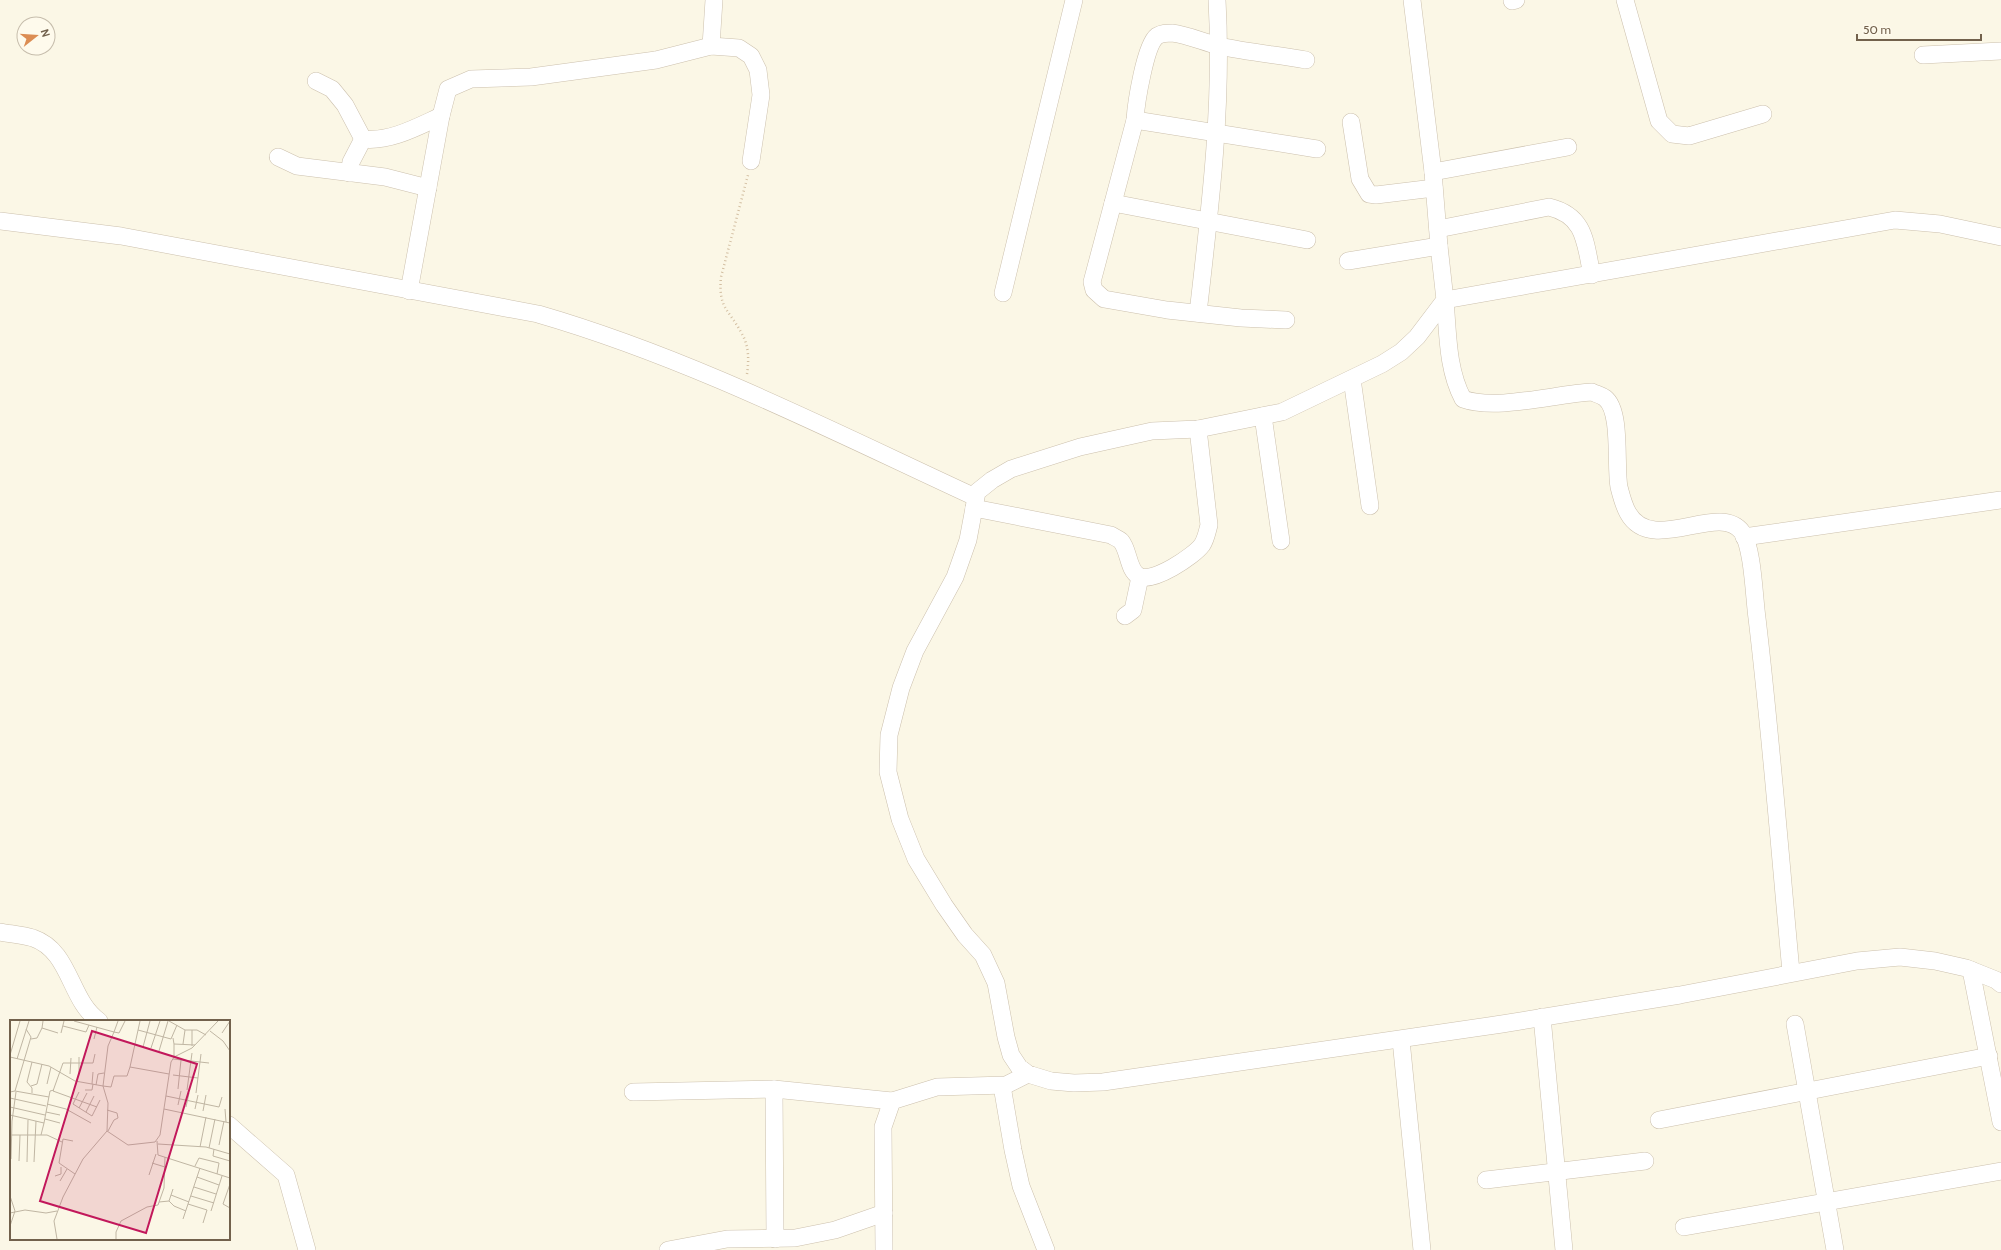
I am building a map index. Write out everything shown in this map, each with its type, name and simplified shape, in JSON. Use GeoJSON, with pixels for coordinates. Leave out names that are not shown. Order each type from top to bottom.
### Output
{"type":"FeatureCollection","features":[{"type":"Feature","properties":{"kind":"street"},"geometry":{"type":"LineString","coordinates":[[711,46],[714,0]]}},
{"type":"Feature","properties":{"kind":"street"},"geometry":{"type":"LineString","coordinates":[[1003,293],[1074,0]]}},
{"type":"Feature","properties":{"kind":"street"},"geometry":{"type":"LineString","coordinates":[[1198,313],[1217,133],[1220,46],[1217,0]]}},
{"type":"Feature","properties":{"kind":"street"},"geometry":{"type":"LineString","coordinates":[[1412,0],[1434,180],[1439,246],[1452,370],[1456,385],[1464,399],[1474,403],[1493,404],[1592,392],[1605,398],[1614,417],[1619,487],[1628,514],[1638,524],[1647,530],[1672,529],[1721,522],[1735,526],[1748,546],[1759,636],[1791,972]]}},
{"type":"Feature","properties":{"kind":"street"},"geometry":{"type":"LineString","coordinates":[[1625,0],[1659,121],[1672,134],[1689,136],[1762,114]]}},
{"type":"Feature","properties":{"kind":"street"},"geometry":{"type":"LineString","coordinates":[[1286,320],[1241,318],[1167,310],[1104,299],[1094,290],[1092,282],[1135,120],[1136,101],[1150,46],[1156,37],[1162,33],[1171,33],[1201,39],[1220,46],[1306,60]]}},
{"type":"Feature","properties":{"kind":"street"},"geometry":{"type":"LineString","coordinates":[[409,291],[441,116],[448,90],[471,79],[531,78],[656,60],[711,46],[739,48],[751,56],[758,70],[761,95],[751,161]]}},
{"type":"Feature","properties":{"kind":"street"},"geometry":{"type":"LineString","coordinates":[[1924,55],[2001,51]]}},
{"type":"Feature","properties":{"kind":"street"},"geometry":{"type":"LineString","coordinates":[[316,81],[332,89],[345,105],[363,139]]}},
{"type":"Feature","properties":{"kind":"street"},"geometry":{"type":"LineString","coordinates":[[363,139],[376,141],[412,130],[441,116]]}},
{"type":"Feature","properties":{"kind":"street"},"geometry":{"type":"LineString","coordinates":[[1135,120],[1317,149]]}},
{"type":"Feature","properties":{"kind":"street"},"geometry":{"type":"LineString","coordinates":[[1351,122],[1360,179],[1369,194],[1376,195],[1568,147]]}},
{"type":"Feature","properties":{"kind":"street"},"geometry":{"type":"LineString","coordinates":[[349,173],[351,162],[363,139]]}},
{"type":"Feature","properties":{"kind":"street"},"geometry":{"type":"LineString","coordinates":[[278,157],[297,166],[385,177],[428,188]]}},
{"type":"Feature","properties":{"kind":"street"},"geometry":{"type":"LineString","coordinates":[[1113,203],[1307,240]]}},
{"type":"Feature","properties":{"kind":"street"},"geometry":{"type":"LineString","coordinates":[[1438,229],[1548,207],[1560,210],[1572,217],[1580,227],[1584,236],[1592,275]]}},
{"type":"Feature","properties":{"kind":"street"},"geometry":{"type":"LineString","coordinates":[[2000,980],[1971,970],[1935,961],[1900,957],[1857,961],[1791,972],[1680,995],[1401,1040],[1103,1082],[1074,1083],[1051,1081],[1028,1074],[1019,1067],[1011,1055],[1006,1037],[996,983],[983,955],[944,905],[916,859],[900,819],[888,772],[889,735],[901,688],[915,651],[955,577],[968,540],[977,492],[992,480],[1012,469],[1080,447],[1152,431],[1198,429],[1282,412],[1382,364],[1401,352],[1416,337],[1445,300],[1895,220],[1940,224],[2001,237]]}},
{"type":"Feature","properties":{"kind":"street"},"geometry":{"type":"LineString","coordinates":[[0,221],[121,236],[538,314],[584,327],[678,362],[745,391],[974,502],[1111,535],[1121,541],[1135,573],[1140,577],[1148,578],[1174,567],[1196,551],[1206,538],[1209,525],[1198,429]]}},
{"type":"Feature","properties":{"kind":"street"},"geometry":{"type":"LineString","coordinates":[[1348,261],[1439,246]]}},
{"type":"Feature","properties":{"kind":"street"},"geometry":{"type":"LineString","coordinates":[[1352,379],[1370,506]]}},
{"type":"Feature","properties":{"kind":"street"},"geometry":{"type":"LineString","coordinates":[[1263,416],[1280,541]]}},
{"type":"Feature","properties":{"kind":"street"},"geometry":{"type":"LineString","coordinates":[[1744,538],[2001,500]]}},
{"type":"Feature","properties":{"kind":"street"},"geometry":{"type":"LineString","coordinates":[[1125,616],[1133,610],[1140,577]]}},
{"type":"Feature","properties":{"kind":"street"},"geometry":{"type":"LineString","coordinates":[[0,932],[34,938],[56,953],[84,1008],[98,1020]]}},
{"type":"Feature","properties":{"kind":"street"},"geometry":{"type":"LineString","coordinates":[[1971,970],[2001,1122]]}},
{"type":"Feature","properties":{"kind":"street"},"geometry":{"type":"LineString","coordinates":[[1542,1017],[1564,1250]]}},
{"type":"Feature","properties":{"kind":"street"},"geometry":{"type":"LineString","coordinates":[[1795,1024],[1835,1250]]}},
{"type":"Feature","properties":{"kind":"street"},"geometry":{"type":"LineString","coordinates":[[1401,1040],[1422,1250]]}},
{"type":"Feature","properties":{"kind":"street"},"geometry":{"type":"LineString","coordinates":[[1659,1120],[1806,1090],[1989,1056]]}},
{"type":"Feature","properties":{"kind":"street"},"geometry":{"type":"LineString","coordinates":[[633,1092],[774,1089],[892,1101],[937,1087],[1002,1086],[1017,1081],[1028,1074]]}},
{"type":"Feature","properties":{"kind":"street"},"geometry":{"type":"LineString","coordinates":[[1002,1086],[1013,1150],[1022,1186],[1046,1250]]}},
{"type":"Feature","properties":{"kind":"street"},"geometry":{"type":"LineString","coordinates":[[774,1089],[775,1239]]}},
{"type":"Feature","properties":{"kind":"street"},"geometry":{"type":"LineString","coordinates":[[884,1250],[883,1127],[892,1101]]}},
{"type":"Feature","properties":{"kind":"street"},"geometry":{"type":"LineString","coordinates":[[230,1125],[286,1174],[307,1250]]}},
{"type":"Feature","properties":{"kind":"street"},"geometry":{"type":"LineString","coordinates":[[1486,1180],[1646,1161]]}},
{"type":"Feature","properties":{"kind":"street"},"geometry":{"type":"LineString","coordinates":[[1684,1227],[2001,1171]]}},
{"type":"Feature","properties":{"kind":"street"},"geometry":{"type":"LineString","coordinates":[[668,1250],[726,1239],[795,1238],[835,1230],[884,1214]]}},
{"type":"Feature","properties":{"kind":"path"},"geometry":{"type":"LineString","coordinates":[[745,391],[749,355],[742,334],[725,308],[719,293],[721,277],[751,161]]}}]}
